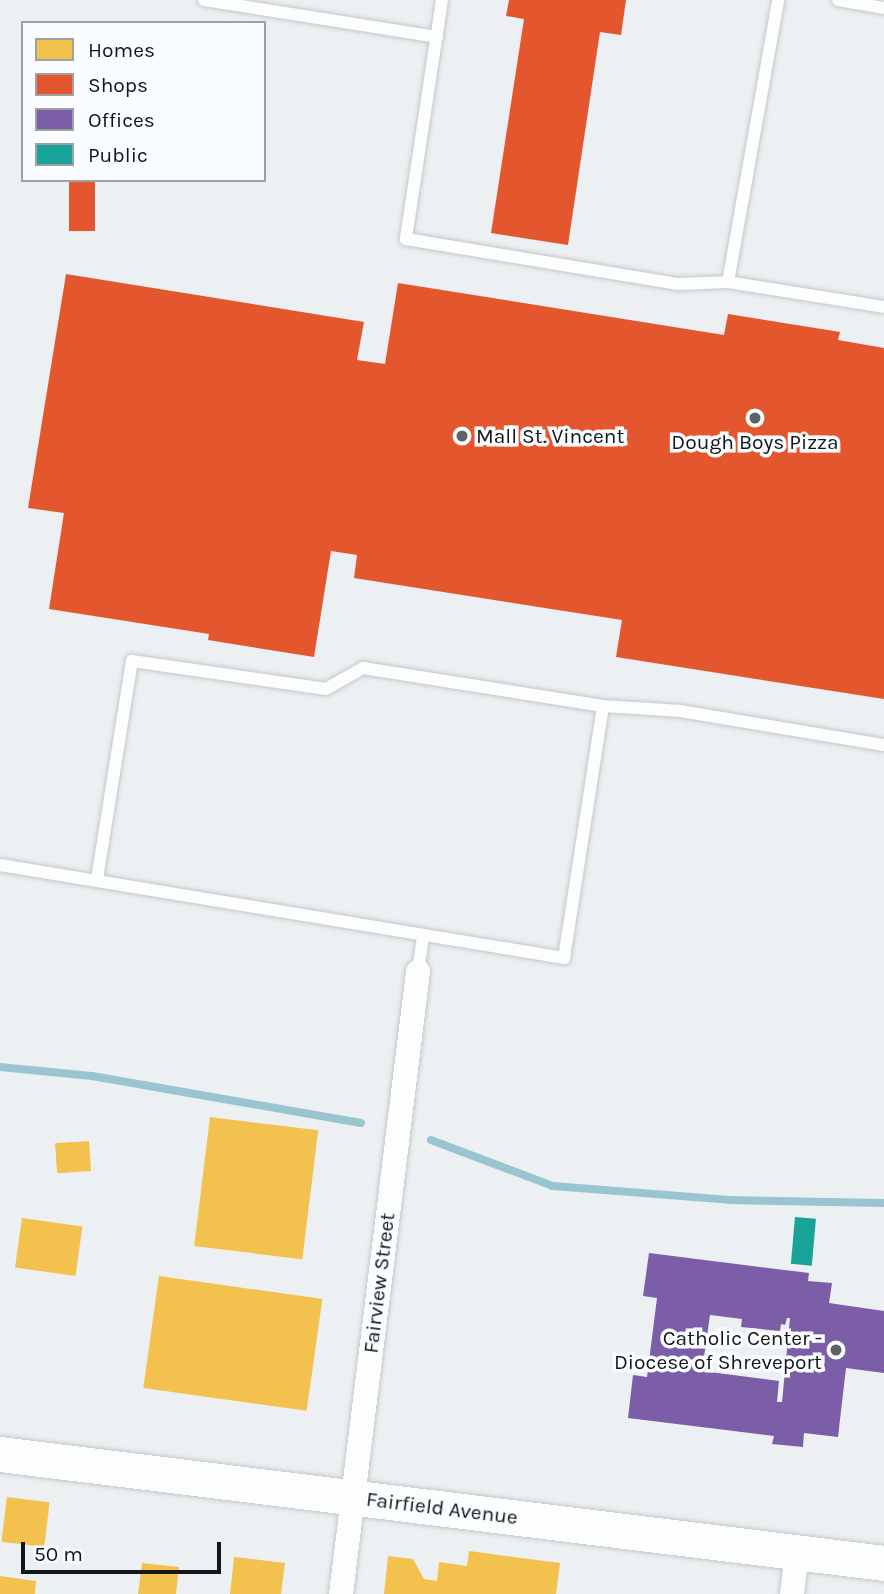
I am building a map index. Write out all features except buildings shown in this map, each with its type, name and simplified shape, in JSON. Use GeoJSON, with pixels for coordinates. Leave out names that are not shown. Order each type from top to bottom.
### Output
{"type":"FeatureCollection","features":[{"type":"Feature","properties":{"kind":"street","name":"Fairview Street"},"geometry":{"type":"LineString","coordinates":[[341,1594],[418,972]]}},
{"type":"Feature","properties":{"kind":"street","name":"Fairfield Avenue"},"geometry":{"type":"LineString","coordinates":[[0,1454],[884,1563]]}},
{"type":"Feature","properties":{"kind":"street"},"geometry":{"type":"LineString","coordinates":[[792,1594],[797,1553]]}},
{"type":"Feature","properties":{"kind":"lane"},"geometry":{"type":"LineString","coordinates":[[204,0],[437,37]]}},
{"type":"Feature","properties":{"kind":"lane"},"geometry":{"type":"LineString","coordinates":[[442,0],[407,239],[678,284],[728,282],[884,307]]}},
{"type":"Feature","properties":{"kind":"lane"},"geometry":{"type":"LineString","coordinates":[[728,282],[778,0]]}},
{"type":"Feature","properties":{"kind":"lane"},"geometry":{"type":"LineString","coordinates":[[838,0],[884,8]]}},
{"type":"Feature","properties":{"kind":"lane"},"geometry":{"type":"LineString","coordinates":[[97,880],[132,661],[326,689],[363,668],[604,706],[680,711],[884,745]]}},
{"type":"Feature","properties":{"kind":"lane"},"geometry":{"type":"LineString","coordinates":[[0,865],[564,958],[604,706]]}},
{"type":"Feature","properties":{"kind":"lane"},"geometry":{"type":"LineString","coordinates":[[418,972],[423,935]]}},
{"type":"Feature","properties":{"kind":"waterway"},"geometry":{"type":"LineString","coordinates":[[0,1067],[92,1076],[361,1123]]}},
{"type":"Feature","properties":{"kind":"waterway"},"geometry":{"type":"LineString","coordinates":[[431,1140],[553,1186],[729,1200],[884,1203]]}},
{"type":"Feature","properties":{"kind":"place","name":"Dough Boys Pizza"},"geometry":{"type":"Point","coordinates":[755,418]}},
{"type":"Feature","properties":{"kind":"place","name":"Mall St. Vincent"},"geometry":{"type":"Point","coordinates":[462,436]}},
{"type":"Feature","properties":{"kind":"place","name":"Catholic Center - Diocese of Shreveport"},"geometry":{"type":"Point","coordinates":[836,1350]}}]}
